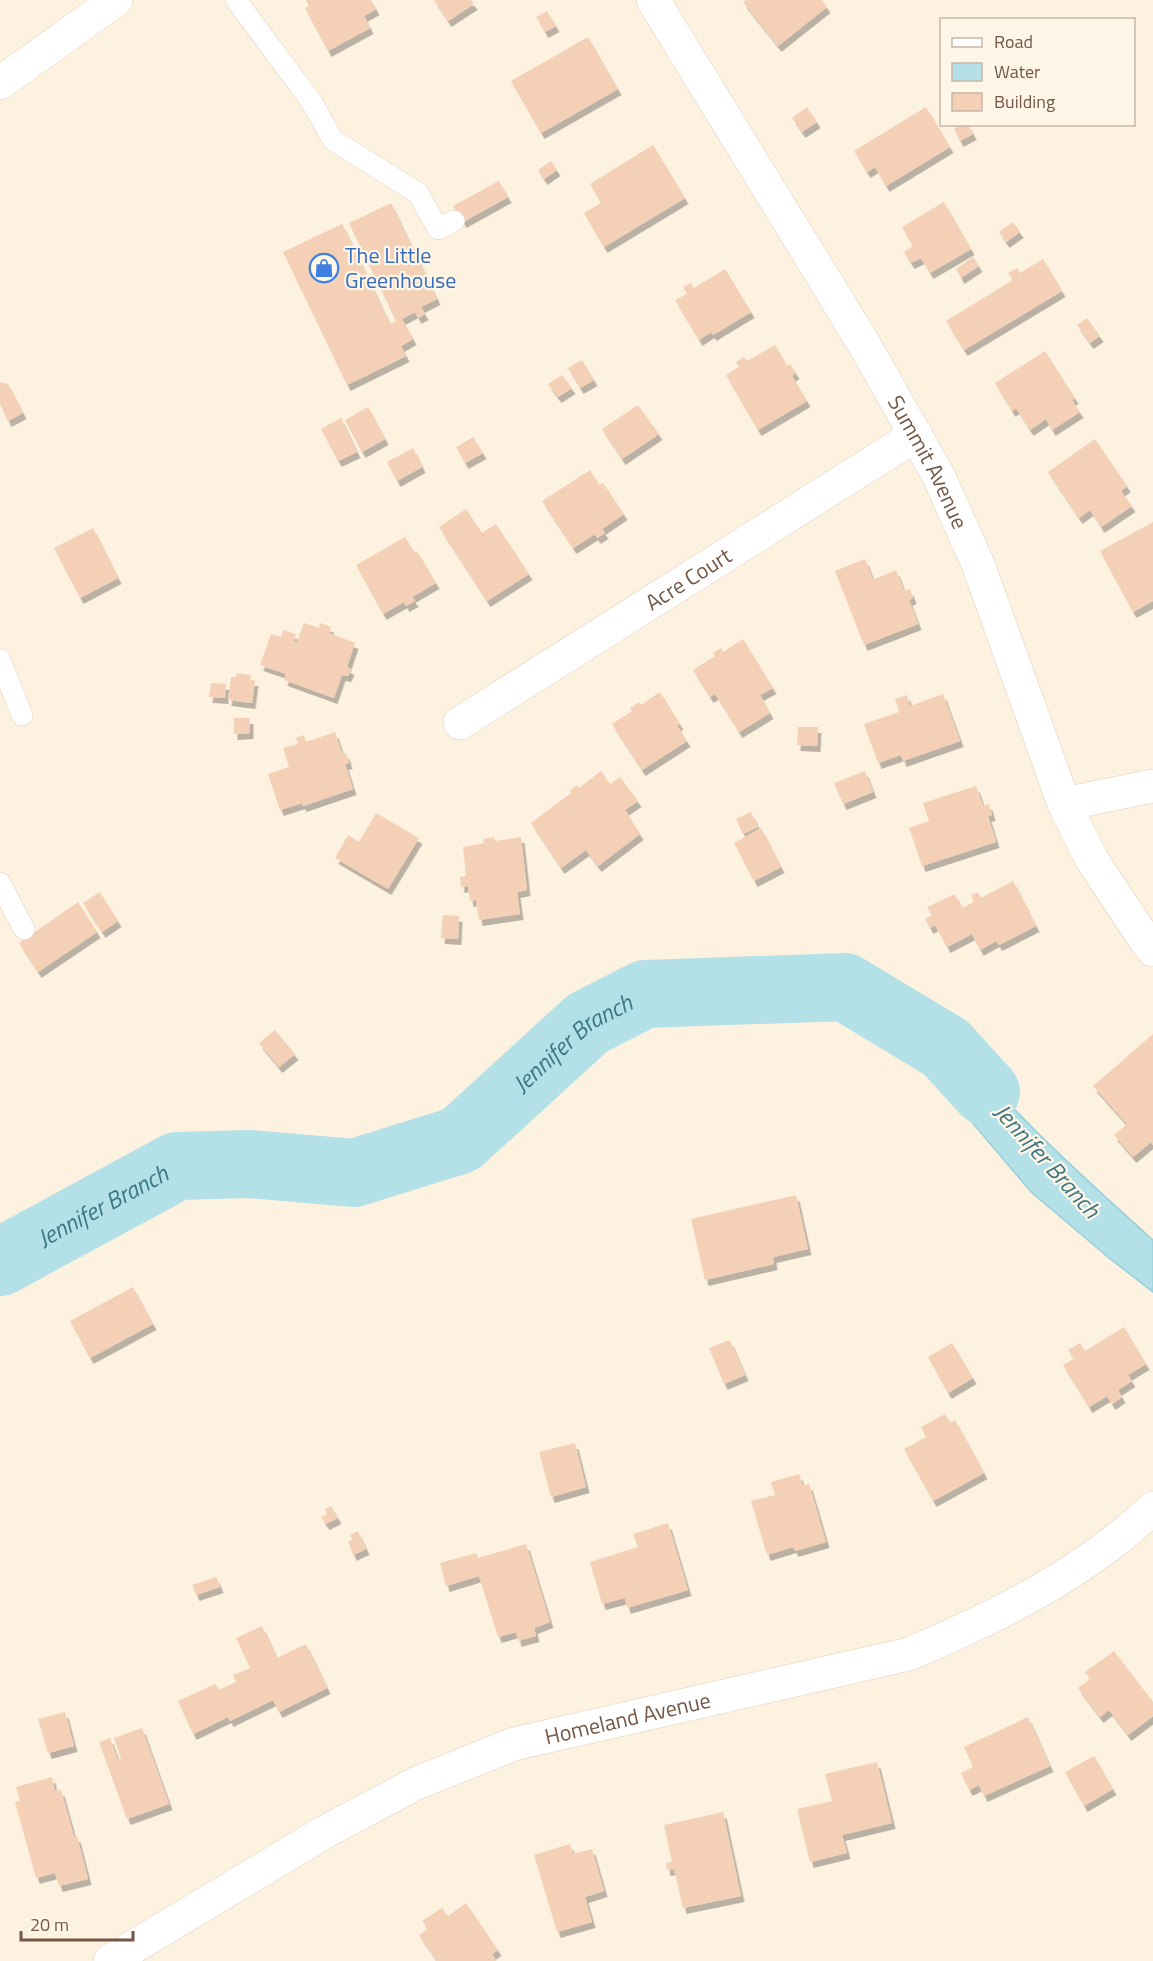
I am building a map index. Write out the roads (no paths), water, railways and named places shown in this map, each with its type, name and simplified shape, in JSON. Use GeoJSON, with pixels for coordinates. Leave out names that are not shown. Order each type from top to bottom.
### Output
{"type":"FeatureCollection","features":[{"type":"Feature","properties":{"kind":"street"},"geometry":{"type":"LineString","coordinates":[[0,83],[116,0]]}},
{"type":"Feature","properties":{"kind":"street","name":"Summit Avenue"},"geometry":{"type":"LineString","coordinates":[[653,0],[864,344],[938,475],[978,564],[1064,804],[1092,860],[1153,950]]}},
{"type":"Feature","properties":{"kind":"street","name":"Acre Court"},"geometry":{"type":"LineString","coordinates":[[460,723],[916,435]]}},
{"type":"Feature","properties":{"kind":"street"},"geometry":{"type":"LineString","coordinates":[[1064,804],[1153,786]]}},
{"type":"Feature","properties":{"kind":"street","name":"Homeland Avenue"},"geometry":{"type":"LineString","coordinates":[[110,1961],[323,1833],[417,1783],[514,1744],[909,1654],[1028,1597],[1103,1550],[1128,1532],[1153,1508]]}},
{"type":"Feature","properties":{"kind":"lane"},"geometry":{"type":"LineString","coordinates":[[236,0],[311,101],[333,140],[418,193],[438,229],[454,221]]}},
{"type":"Feature","properties":{"kind":"lane"},"geometry":{"type":"LineString","coordinates":[[0,660],[22,715]]}},
{"type":"Feature","properties":{"kind":"lane"},"geometry":{"type":"LineString","coordinates":[[0,883],[24,929]]}},
{"type":"Feature","properties":{"kind":"water","name":"Jennifer Branch"},"geometry":{"type":"Polygon","coordinates":[[[916,1003],[944,1025],[973,1064],[1043,1138],[1153,1240],[1153,1292],[1031,1192],[943,1088],[921,1046],[916,1021],[916,1003]]]}},
{"type":"Feature","properties":{"kind":"waterway","name":"Jennifer Branch"},"geometry":{"type":"LineString","coordinates":[[0,1262],[177,1166],[249,1164],[354,1173],[460,1140],[588,1023],[645,994],[845,987],[946,1048],[986,1092]]}},
{"type":"Feature","properties":{"kind":"place","name":"The Little Greenhouse"},"geometry":{"type":"Point","coordinates":[324,268]}}]}
